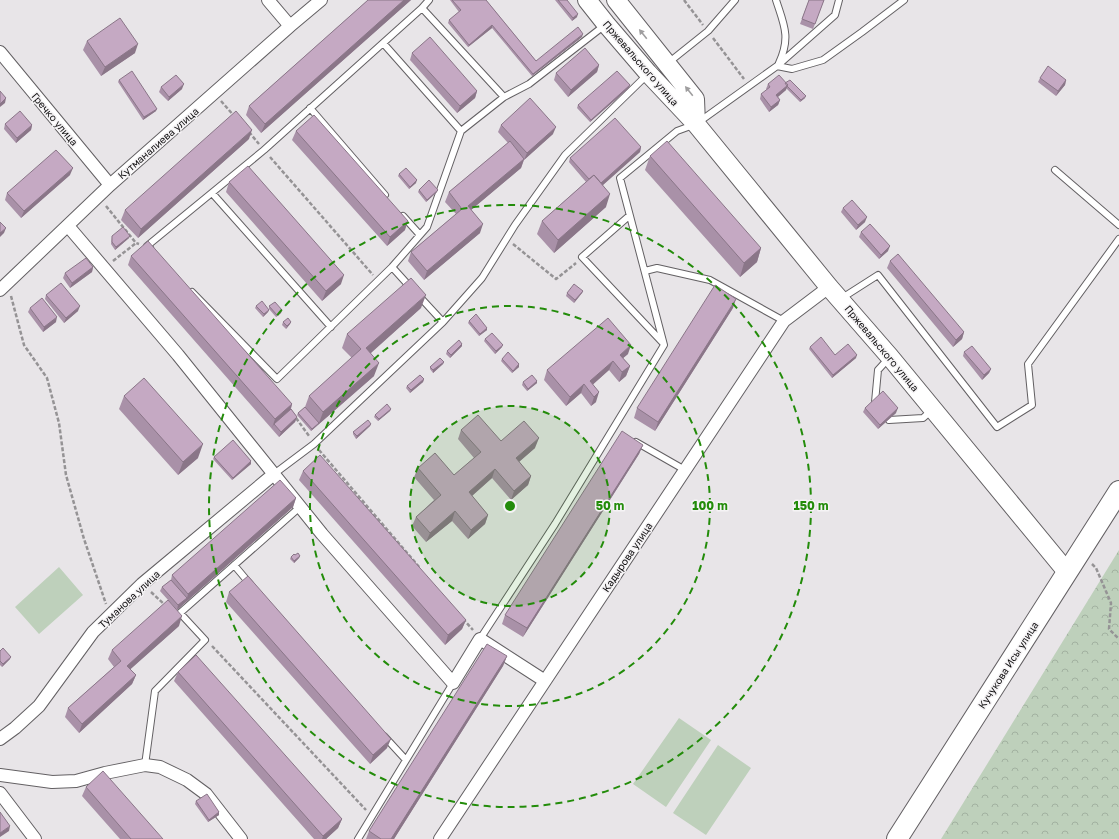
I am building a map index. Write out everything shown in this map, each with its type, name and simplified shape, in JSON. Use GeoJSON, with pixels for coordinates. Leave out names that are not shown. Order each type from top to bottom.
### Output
{"type":"FeatureCollection","features":[{"type":"Feature","properties":{"kind":"main road","name":"Пржевальского улица"},"geometry":{"type":"LineString","coordinates":[[587,0],[648,74],[696,124],[1067,572]]}},
{"type":"Feature","properties":{"kind":"main road","name":"Пржевальского улица"},"geometry":{"type":"LineString","coordinates":[[616,0],[696,99],[696,124]]}},
{"type":"Feature","properties":{"kind":"main road","name":"Кучукова Исы улица"},"geometry":{"type":"LineString","coordinates":[[896,839],[1119,491]]}},
{"type":"Feature","properties":{"kind":"street"},"geometry":{"type":"LineString","coordinates":[[268,0],[290,26]]}},
{"type":"Feature","properties":{"kind":"street","name":"Кутманалиева улица"},"geometry":{"type":"LineString","coordinates":[[4,286],[110,185],[321,0]]}},
{"type":"Feature","properties":{"kind":"street","name":"Гречко улица"},"geometry":{"type":"LineString","coordinates":[[0,52],[110,185]]}},
{"type":"Feature","properties":{"kind":"street"},"geometry":{"type":"LineString","coordinates":[[68,226],[178,355],[322,534],[453,683],[480,639],[544,681]]}},
{"type":"Feature","properties":{"kind":"street","name":"Кадырова улица"},"geometry":{"type":"LineString","coordinates":[[440,839],[784,321],[835,293]]}},
{"type":"Feature","properties":{"kind":"street","name":"Туманова улица"},"geometry":{"type":"LineString","coordinates":[[0,739],[15,728],[39,706],[93,632],[142,584],[274,474]]}},
{"type":"Feature","properties":{"kind":"street"},"geometry":{"type":"LineString","coordinates":[[0,775],[52,782],[76,781],[105,773],[145,765],[160,768],[187,780],[206,794],[241,839]]}},
{"type":"Feature","properties":{"kind":"street"},"geometry":{"type":"LineString","coordinates":[[0,793],[35,839]]}},
{"type":"Feature","properties":{"kind":"lane"},"geometry":{"type":"LineString","coordinates":[[153,251],[148,246],[264,150],[422,8],[429,0]]}},
{"type":"Feature","properties":{"kind":"lane"},"geometry":{"type":"LineString","coordinates":[[667,64],[708,31],[735,0]]}},
{"type":"Feature","properties":{"kind":"lane"},"geometry":{"type":"LineString","coordinates":[[776,0],[785,30],[786,39],[784,52],[777,66]]}},
{"type":"Feature","properties":{"kind":"lane"},"geometry":{"type":"LineString","coordinates":[[480,639],[555,524],[664,345],[620,178],[677,131],[696,124],[777,66],[835,15],[839,0]]}},
{"type":"Feature","properties":{"kind":"lane"},"geometry":{"type":"LineString","coordinates":[[777,66],[792,69],[823,60],[904,0]]}},
{"type":"Feature","properties":{"kind":"lane"},"geometry":{"type":"LineString","coordinates":[[422,8],[504,97]]}},
{"type":"Feature","properties":{"kind":"lane"},"geometry":{"type":"LineString","coordinates":[[185,285],[277,380],[392,267],[427,228],[461,130],[504,97],[529,84],[606,24]]}},
{"type":"Feature","properties":{"kind":"lane"},"geometry":{"type":"LineString","coordinates":[[383,43],[461,130]]}},
{"type":"Feature","properties":{"kind":"lane"},"geometry":{"type":"LineString","coordinates":[[274,474],[314,444],[443,322],[482,278],[515,225],[565,155],[648,74]]}},
{"type":"Feature","properties":{"kind":"lane"},"geometry":{"type":"LineString","coordinates":[[310,108],[390,201]]}},
{"type":"Feature","properties":{"kind":"lane"},"geometry":{"type":"LineString","coordinates":[[1056,170],[1119,225]]}},
{"type":"Feature","properties":{"kind":"lane"},"geometry":{"type":"LineString","coordinates":[[212,193],[331,327]]}},
{"type":"Feature","properties":{"kind":"lane"},"geometry":{"type":"LineString","coordinates":[[400,212],[420,236]]}},
{"type":"Feature","properties":{"kind":"lane"},"geometry":{"type":"LineString","coordinates":[[630,216],[582,257],[664,345]]}},
{"type":"Feature","properties":{"kind":"lane"},"geometry":{"type":"LineString","coordinates":[[835,293],[878,275],[997,427],[1032,405],[1028,364],[1119,239]]}},
{"type":"Feature","properties":{"kind":"lane"},"geometry":{"type":"LineString","coordinates":[[392,267],[443,322]]}},
{"type":"Feature","properties":{"kind":"lane"},"geometry":{"type":"LineString","coordinates":[[645,271],[657,268],[710,280],[784,321]]}},
{"type":"Feature","properties":{"kind":"lane"},"geometry":{"type":"LineString","coordinates":[[875,402],[878,370],[890,357]]}},
{"type":"Feature","properties":{"kind":"lane"},"geometry":{"type":"LineString","coordinates":[[888,420],[923,418],[933,409]]}},
{"type":"Feature","properties":{"kind":"lane"},"geometry":{"type":"LineString","coordinates":[[613,429],[620,432]]}},
{"type":"Feature","properties":{"kind":"lane"},"geometry":{"type":"LineString","coordinates":[[633,440],[685,470]]}},
{"type":"Feature","properties":{"kind":"lane"},"geometry":{"type":"LineString","coordinates":[[145,765],[155,691],[205,640],[180,613],[300,507]]}},
{"type":"Feature","properties":{"kind":"lane"},"geometry":{"type":"LineString","coordinates":[[234,565],[255,589]]}},
{"type":"Feature","properties":{"kind":"lane"},"geometry":{"type":"LineString","coordinates":[[358,839],[453,683]]}},
{"type":"Feature","properties":{"kind":"lane"},"geometry":{"type":"LineString","coordinates":[[380,731],[406,760]]}},
{"type":"Feature","properties":{"kind":"path"},"geometry":{"type":"LineString","coordinates":[[684,0],[699,20]]}},
{"type":"Feature","properties":{"kind":"path"},"geometry":{"type":"LineString","coordinates":[[708,31],[750,86]]}},
{"type":"Feature","properties":{"kind":"path"},"geometry":{"type":"LineString","coordinates":[[214,93],[239,121]]}},
{"type":"Feature","properties":{"kind":"path"},"geometry":{"type":"LineString","coordinates":[[244,127],[378,281]]}},
{"type":"Feature","properties":{"kind":"path"},"geometry":{"type":"LineString","coordinates":[[98,196],[136,243],[104,268]]}},
{"type":"Feature","properties":{"kind":"path"},"geometry":{"type":"LineString","coordinates":[[507,239],[556,279],[582,257]]}},
{"type":"Feature","properties":{"kind":"path"},"geometry":{"type":"LineString","coordinates":[[4,286],[24,345],[47,378],[59,423],[66,475],[84,539],[110,616]]}},
{"type":"Feature","properties":{"kind":"path"},"geometry":{"type":"LineString","coordinates":[[292,412],[314,444],[420,568]]}},
{"type":"Feature","properties":{"kind":"path"},"geometry":{"type":"LineString","coordinates":[[1079,554],[1096,568],[1110,603],[1109,629],[1119,639]]}},
{"type":"Feature","properties":{"kind":"path"},"geometry":{"type":"LineString","coordinates":[[142,584],[167,606],[180,613]]}},
{"type":"Feature","properties":{"kind":"path"},"geometry":{"type":"LineString","coordinates":[[460,616],[480,639]]}},
{"type":"Feature","properties":{"kind":"path"},"geometry":{"type":"LineString","coordinates":[[205,640],[372,816]]}},
{"type":"Feature","properties":{"kind":"green space"},"geometry":{"type":"Polygon","coordinates":[[[1119,550],[1119,839],[941,839],[1119,550]]]}},
{"type":"Feature","properties":{"kind":"green space"},"geometry":{"type":"Polygon","coordinates":[[[59,567],[83,595],[39,634],[15,607],[59,567]]]}},
{"type":"Feature","properties":{"kind":"green space"},"geometry":{"type":"Polygon","coordinates":[[[679,718],[711,740],[666,807],[633,784],[679,718]]]}},
{"type":"Feature","properties":{"kind":"green space"},"geometry":{"type":"Polygon","coordinates":[[[718,745],[751,768],[706,835],[673,813],[718,745]]]}},
{"type":"Feature","properties":{"kind":"building"},"geometry":{"type":"Polygon","coordinates":[[[368,0],[404,0],[265,124],[249,106],[368,0]]]}},
{"type":"Feature","properties":{"kind":"building"},"geometry":{"type":"Polygon","coordinates":[[[452,0],[486,0],[536,61],[578,27],[583,34],[533,74],[492,25],[469,45],[449,20],[461,10],[452,0]]]}},
{"type":"Feature","properties":{"kind":"building"},"geometry":{"type":"Polygon","coordinates":[[[558,0],[567,0],[578,14],[573,18],[558,0]]]}},
{"type":"Feature","properties":{"kind":"building"},"geometry":{"type":"Polygon","coordinates":[[[809,0],[824,0],[815,24],[802,19],[809,0]]]}},
{"type":"Feature","properties":{"kind":"building"},"geometry":{"type":"Polygon","coordinates":[[[120,18],[138,44],[105,67],[87,41],[120,18]]]}},
{"type":"Feature","properties":{"kind":"building"},"geometry":{"type":"Polygon","coordinates":[[[430,37],[477,91],[460,106],[412,53],[430,37]]]}},
{"type":"Feature","properties":{"kind":"building"},"geometry":{"type":"Polygon","coordinates":[[[585,48],[599,65],[571,90],[556,73],[585,48]]]}},
{"type":"Feature","properties":{"kind":"building"},"geometry":{"type":"Polygon","coordinates":[[[1048,66],[1066,80],[1058,91],[1040,78],[1048,66]]]}},
{"type":"Feature","properties":{"kind":"building"},"geometry":{"type":"Polygon","coordinates":[[[132,71],[157,109],[144,117],[119,80],[132,71]]]}},
{"type":"Feature","properties":{"kind":"building"},"geometry":{"type":"Polygon","coordinates":[[[617,71],[630,85],[591,120],[578,105],[617,71]]]}},
{"type":"Feature","properties":{"kind":"building"},"geometry":{"type":"Polygon","coordinates":[[[176,75],[184,84],[169,97],[161,87],[176,75]]]}},
{"type":"Feature","properties":{"kind":"building"},"geometry":{"type":"Polygon","coordinates":[[[779,75],[788,85],[776,95],[780,100],[771,107],[761,94],[770,87],[768,84],[779,75]]]}},
{"type":"Feature","properties":{"kind":"building"},"geometry":{"type":"Polygon","coordinates":[[[790,80],[806,96],[801,100],[785,83],[790,80]]]}},
{"type":"Feature","properties":{"kind":"building"},"geometry":{"type":"Polygon","coordinates":[[[0,91],[6,98],[0,104],[0,91]]]}},
{"type":"Feature","properties":{"kind":"building"},"geometry":{"type":"Polygon","coordinates":[[[530,98],[556,127],[527,153],[501,125],[530,98]]]}},
{"type":"Feature","properties":{"kind":"building"},"geometry":{"type":"Polygon","coordinates":[[[20,111],[32,125],[17,138],[5,124],[20,111]]]}},
{"type":"Feature","properties":{"kind":"building"},"geometry":{"type":"Polygon","coordinates":[[[236,111],[252,130],[141,229],[125,210],[236,111]]]}},
{"type":"Feature","properties":{"kind":"building"},"geometry":{"type":"Polygon","coordinates":[[[314,115],[408,221],[390,237],[296,131],[314,115]]]}},
{"type":"Feature","properties":{"kind":"building"},"geometry":{"type":"Polygon","coordinates":[[[615,118],[641,147],[601,183],[594,175],[589,179],[570,158],[615,118]]]}},
{"type":"Feature","properties":{"kind":"building"},"geometry":{"type":"Polygon","coordinates":[[[510,141],[524,159],[468,206],[483,224],[427,271],[411,252],[462,209],[449,192],[510,141]]]}},
{"type":"Feature","properties":{"kind":"building"},"geometry":{"type":"Polygon","coordinates":[[[667,141],[761,248],[744,263],[650,156],[667,141]]]}},
{"type":"Feature","properties":{"kind":"building"},"geometry":{"type":"Polygon","coordinates":[[[56,150],[73,168],[24,211],[7,193],[56,150]]]}},
{"type":"Feature","properties":{"kind":"building"},"geometry":{"type":"Polygon","coordinates":[[[248,166],[344,275],[326,291],[229,182],[248,166]]]}},
{"type":"Feature","properties":{"kind":"building"},"geometry":{"type":"Polygon","coordinates":[[[406,168],[417,180],[410,187],[399,174],[406,168]]]}},
{"type":"Feature","properties":{"kind":"building"},"geometry":{"type":"Polygon","coordinates":[[[594,175],[610,194],[558,240],[542,221],[594,175]]]}},
{"type":"Feature","properties":{"kind":"building"},"geometry":{"type":"Polygon","coordinates":[[[429,180],[438,190],[427,200],[419,190],[429,180]]]}},
{"type":"Feature","properties":{"kind":"building"},"geometry":{"type":"Polygon","coordinates":[[[852,200],[867,217],[858,225],[843,208],[852,200]]]}},
{"type":"Feature","properties":{"kind":"building"},"geometry":{"type":"Polygon","coordinates":[[[0,222],[6,228],[0,233],[0,222]]]}},
{"type":"Feature","properties":{"kind":"building"},"geometry":{"type":"Polygon","coordinates":[[[870,224],[890,246],[881,255],[861,232],[870,224]]]}},
{"type":"Feature","properties":{"kind":"building"},"geometry":{"type":"Polygon","coordinates":[[[123,227],[130,236],[116,247],[112,242],[112,236],[123,227]]]}},
{"type":"Feature","properties":{"kind":"building"},"geometry":{"type":"Polygon","coordinates":[[[148,241],[292,404],[275,419],[131,256],[148,241]]]}},
{"type":"Feature","properties":{"kind":"building"},"geometry":{"type":"Polygon","coordinates":[[[898,254],[964,332],[956,340],[890,261],[898,254]]]}},
{"type":"Feature","properties":{"kind":"building"},"geometry":{"type":"Polygon","coordinates":[[[86,258],[93,267],[72,283],[65,273],[86,258]]]}},
{"type":"Feature","properties":{"kind":"building"},"geometry":{"type":"Polygon","coordinates":[[[411,278],[426,295],[366,348],[379,363],[323,412],[309,396],[361,349],[347,334],[411,278]]]}},
{"type":"Feature","properties":{"kind":"building"},"geometry":{"type":"Polygon","coordinates":[[[61,283],[80,306],[66,318],[46,295],[61,283]]]}},
{"type":"Feature","properties":{"kind":"building"},"geometry":{"type":"Polygon","coordinates":[[[574,284],[583,291],[575,300],[567,293],[574,284]]]}},
{"type":"Feature","properties":{"kind":"building"},"geometry":{"type":"Polygon","coordinates":[[[715,285],[736,299],[658,422],[637,408],[715,285]]]}},
{"type":"Feature","properties":{"kind":"building"},"geometry":{"type":"Polygon","coordinates":[[[42,298],[57,317],[44,327],[30,308],[42,298]]]}},
{"type":"Feature","properties":{"kind":"building"},"geometry":{"type":"Polygon","coordinates":[[[262,301],[269,310],[264,314],[256,306],[262,301]]]}},
{"type":"Feature","properties":{"kind":"building"},"geometry":{"type":"Polygon","coordinates":[[[275,302],[282,310],[277,315],[269,306],[275,302]]]}},
{"type":"Feature","properties":{"kind":"building"},"geometry":{"type":"Polygon","coordinates":[[[476,314],[487,328],[480,334],[469,321],[476,314]]]}},
{"type":"Feature","properties":{"kind":"building"},"geometry":{"type":"Polygon","coordinates":[[[288,318],[291,322],[287,326],[283,322],[288,318]]]}},
{"type":"Feature","properties":{"kind":"building"},"geometry":{"type":"Polygon","coordinates":[[[608,318],[631,345],[620,355],[630,366],[622,372],[613,361],[590,381],[599,392],[594,397],[584,384],[570,397],[547,370],[608,318]]]}},
{"type":"Feature","properties":{"kind":"building"},"geometry":{"type":"Polygon","coordinates":[[[492,333],[503,345],[496,351],[485,339],[492,333]]]}},
{"type":"Feature","properties":{"kind":"building"},"geometry":{"type":"Polygon","coordinates":[[[821,337],[835,355],[848,344],[857,355],[833,375],[810,347],[821,337]]]}},
{"type":"Feature","properties":{"kind":"building"},"geometry":{"type":"Polygon","coordinates":[[[459,340],[462,344],[451,355],[447,351],[459,340]]]}},
{"type":"Feature","properties":{"kind":"building"},"geometry":{"type":"Polygon","coordinates":[[[972,346],[991,369],[984,375],[964,352],[972,346]]]}},
{"type":"Feature","properties":{"kind":"building"},"geometry":{"type":"Polygon","coordinates":[[[508,352],[519,364],[513,371],[502,359],[508,352]]]}},
{"type":"Feature","properties":{"kind":"building"},"geometry":{"type":"Polygon","coordinates":[[[440,358],[444,362],[433,370],[430,367],[440,358]]]}},
{"type":"Feature","properties":{"kind":"building"},"geometry":{"type":"Polygon","coordinates":[[[420,375],[424,379],[411,390],[407,386],[420,375]]]}},
{"type":"Feature","properties":{"kind":"building"},"geometry":{"type":"Polygon","coordinates":[[[532,375],[537,381],[528,389],[523,382],[532,375]]]}},
{"type":"Feature","properties":{"kind":"building"},"geometry":{"type":"Polygon","coordinates":[[[144,378],[203,444],[183,462],[124,396],[144,378]]]}},
{"type":"Feature","properties":{"kind":"building"},"geometry":{"type":"Polygon","coordinates":[[[883,391],[898,408],[880,425],[865,408],[883,391]]]}},
{"type":"Feature","properties":{"kind":"building"},"geometry":{"type":"Polygon","coordinates":[[[387,404],[391,409],[379,419],[375,415],[387,404]]]}},
{"type":"Feature","properties":{"kind":"building"},"geometry":{"type":"Polygon","coordinates":[[[305,407],[319,423],[312,429],[298,413],[305,407]]]}},
{"type":"Feature","properties":{"kind":"building"},"geometry":{"type":"Polygon","coordinates":[[[291,409],[297,417],[281,432],[274,424],[291,409]]]}},
{"type":"Feature","properties":{"kind":"building"},"geometry":{"type":"Polygon","coordinates":[[[478,415],[501,441],[524,421],[539,438],[516,458],[531,476],[514,491],[495,469],[469,492],[488,515],[471,530],[455,511],[430,533],[416,517],[441,495],[418,468],[435,453],[454,475],[481,452],[461,430],[478,415]]]}},
{"type":"Feature","properties":{"kind":"building"},"geometry":{"type":"Polygon","coordinates":[[[368,420],[371,424],[357,436],[353,432],[368,420]]]}},
{"type":"Feature","properties":{"kind":"building"},"geometry":{"type":"Polygon","coordinates":[[[622,431],[643,445],[527,628],[505,615],[622,431]]]}},
{"type":"Feature","properties":{"kind":"building"},"geometry":{"type":"Polygon","coordinates":[[[233,440],[251,461],[233,478],[214,457],[233,440]]]}},
{"type":"Feature","properties":{"kind":"building"},"geometry":{"type":"Polygon","coordinates":[[[320,455],[466,620],[448,635],[303,471],[320,455]]]}},
{"type":"Feature","properties":{"kind":"building"},"geometry":{"type":"Polygon","coordinates":[[[280,480],[296,498],[188,594],[172,575],[280,480]]]}},
{"type":"Feature","properties":{"kind":"building"},"geometry":{"type":"Polygon","coordinates":[[[298,553],[300,556],[294,561],[291,557],[298,553]]]}},
{"type":"Feature","properties":{"kind":"building"},"geometry":{"type":"Polygon","coordinates":[[[248,576],[391,739],[373,755],[229,592],[248,576]]]}},
{"type":"Feature","properties":{"kind":"building"},"geometry":{"type":"Polygon","coordinates":[[[171,580],[187,598],[178,605],[162,587],[171,580]]]}},
{"type":"Feature","properties":{"kind":"building"},"geometry":{"type":"Polygon","coordinates":[[[168,600],[182,616],[127,666],[136,675],[82,724],[68,708],[121,661],[112,650],[168,600]]]}},
{"type":"Feature","properties":{"kind":"building"},"geometry":{"type":"Polygon","coordinates":[[[487,644],[507,656],[391,839],[381,839],[369,831],[487,644]]]}},
{"type":"Feature","properties":{"kind":"building"},"geometry":{"type":"Polygon","coordinates":[[[3,648],[11,657],[3,664],[0,661],[0,651],[3,648]]]}},
{"type":"Feature","properties":{"kind":"building"},"geometry":{"type":"Polygon","coordinates":[[[196,655],[342,819],[323,836],[178,672],[196,655]]]}},
{"type":"Feature","properties":{"kind":"building"},"geometry":{"type":"Polygon","coordinates":[[[103,771],[163,839],[131,839],[86,787],[103,771]]]}},
{"type":"Feature","properties":{"kind":"building"},"geometry":{"type":"Polygon","coordinates":[[[207,794],[219,812],[209,820],[196,801],[207,794]]]}},
{"type":"Feature","properties":{"kind":"building"},"geometry":{"type":"Polygon","coordinates":[[[0,812],[10,826],[0,833],[0,812]]]}}]}
